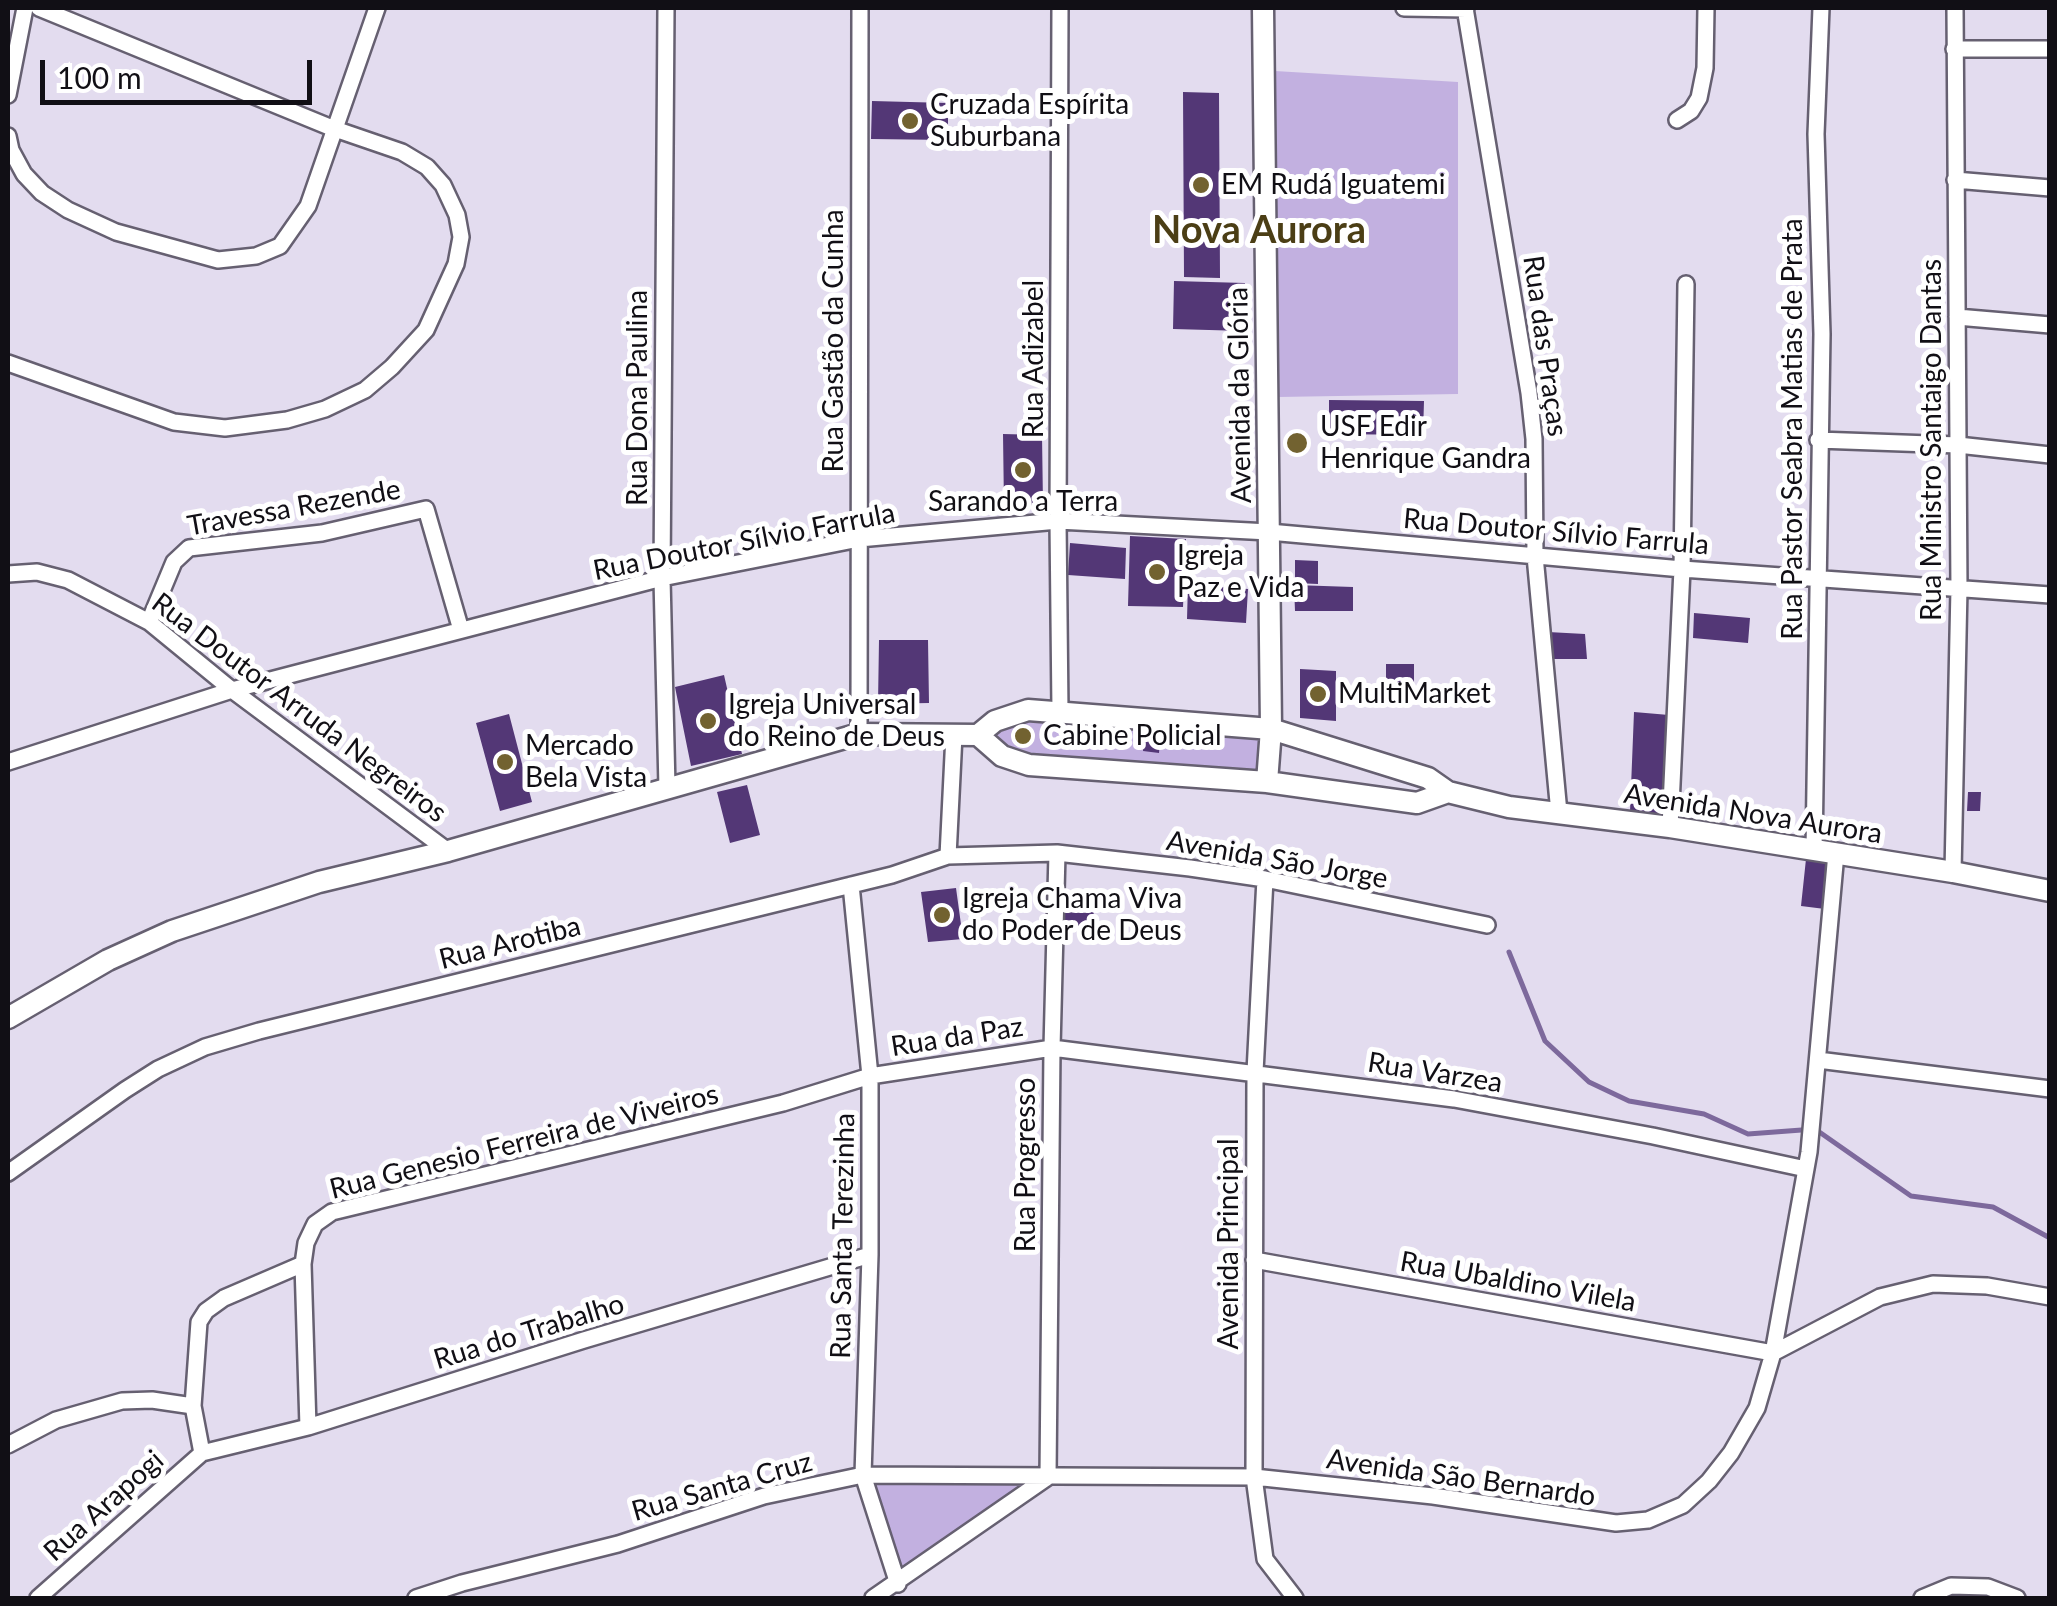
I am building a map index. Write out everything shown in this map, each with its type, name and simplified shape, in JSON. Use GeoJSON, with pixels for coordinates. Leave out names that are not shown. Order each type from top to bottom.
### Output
{"type":"FeatureCollection","features":[{"type":"Feature","properties":{"kind":"street"},"geometry":{"type":"LineString","coordinates":[[8,95],[25,8]]}},
{"type":"Feature","properties":{"kind":"street"},"geometry":{"type":"LineString","coordinates":[[8,363],[174,422],[226,428],[287,420],[325,409],[365,390],[392,367],[426,330],[456,264],[461,237],[457,214],[444,185],[427,167],[402,152],[332,128],[39,8]]}},
{"type":"Feature","properties":{"kind":"street"},"geometry":{"type":"LineString","coordinates":[[8,136],[24,174],[42,194],[68,210],[116,232],[218,260],[256,256],[280,246],[308,206],[332,128],[377,8]]}},
{"type":"Feature","properties":{"kind":"street","name":"Rua Dona Paulina"},"geometry":{"type":"LineString","coordinates":[[666,8],[662,578],[668,788]]}},
{"type":"Feature","properties":{"kind":"street","name":"Rua Gastão da Cunha"},"geometry":{"type":"LineString","coordinates":[[859,734],[860,8]]}},
{"type":"Feature","properties":{"kind":"street","name":"Rua Adizabel"},"geometry":{"type":"LineString","coordinates":[[1060,8],[1060,711]]}},
{"type":"Feature","properties":{"kind":"street","name":"Avenida da Glória"},"geometry":{"type":"LineString","coordinates":[[1263,8],[1271,729],[1267,782]]}},
{"type":"Feature","properties":{"kind":"street"},"geometry":{"type":"LineString","coordinates":[[1404,8],[1466,8]]}},
{"type":"Feature","properties":{"kind":"street","name":"Rua das Praças"},"geometry":{"type":"LineString","coordinates":[[1466,8],[1529,393],[1534,439],[1535,556],[1559,814]]}},
{"type":"Feature","properties":{"kind":"street"},"geometry":{"type":"LineString","coordinates":[[1677,120],[1699,98],[1706,68],[1706,8]]}},
{"type":"Feature","properties":{"kind":"street","name":"Rua Pastor Seabra Matias de Prata"},"geometry":{"type":"LineString","coordinates":[[1814,850],[1822,334],[1816,134],[1821,8]]}},
{"type":"Feature","properties":{"kind":"street","name":"Rua Ministro Santaigo Dantas"},"geometry":{"type":"LineString","coordinates":[[1952,872],[1960,588],[1955,8]]}},
{"type":"Feature","properties":{"kind":"street"},"geometry":{"type":"LineString","coordinates":[[1954,49],[2050,49]]}},
{"type":"Feature","properties":{"kind":"street"},"geometry":{"type":"LineString","coordinates":[[1955,180],[2050,188]]}},
{"type":"Feature","properties":{"kind":"street"},"geometry":{"type":"LineString","coordinates":[[1670,828],[1682,569],[1686,284]]}},
{"type":"Feature","properties":{"kind":"street"},"geometry":{"type":"LineString","coordinates":[[1957,317],[2050,325]]}},
{"type":"Feature","properties":{"kind":"street"},"geometry":{"type":"LineString","coordinates":[[1818,440],[1958,446],[2050,455]]}},
{"type":"Feature","properties":{"kind":"street","name":"Travessa Rezende"},"geometry":{"type":"LineString","coordinates":[[149,622],[174,562],[189,548],[322,532],[426,510],[461,630]]}},
{"type":"Feature","properties":{"kind":"street","name":"Rua Doutor Sílvio Farrula"},"geometry":{"type":"LineString","coordinates":[[8,762],[232,690],[662,578],[859,540],[1058,521],[1268,532],[1682,569],[2050,595]]}},
{"type":"Feature","properties":{"kind":"street","name":"Rua Doutor Arruda Negreiros"},"geometry":{"type":"LineString","coordinates":[[8,574],[37,572],[68,580],[149,622],[232,690],[448,851]]}},
{"type":"Feature","properties":{"kind":"street","name":"Avenida Nova Aurora"},"geometry":{"type":"LineString","coordinates":[[8,1018],[108,960],[172,931],[319,882],[448,851],[859,734],[978,735],[1011,714],[1028,710],[1271,729],[1428,778],[1448,792],[1509,807],[1836,853],[2050,891]]}},
{"type":"Feature","properties":{"kind":"street","name":"Avenida Nova Aurora"},"geometry":{"type":"LineString","coordinates":[[978,735],[1002,756],[1029,765],[1267,782],[1417,803],[1448,792]]}},
{"type":"Feature","properties":{"kind":"street"},"geometry":{"type":"LineString","coordinates":[[948,856],[954,736]]}},
{"type":"Feature","properties":{"kind":"street","name":"Rua Arotiba"},"geometry":{"type":"LineString","coordinates":[[8,1173],[158,1069],[205,1047],[259,1030],[851,885],[948,856],[1057,853]]}},
{"type":"Feature","properties":{"kind":"street","name":"Avenida São Jorge"},"geometry":{"type":"LineString","coordinates":[[1057,853],[1266,879],[1487,925]]}},
{"type":"Feature","properties":{"kind":"street","name":"Rua Progresso"},"geometry":{"type":"LineString","coordinates":[[1048,1477],[1057,853]]}},
{"type":"Feature","properties":{"kind":"street","name":"Avenida São Bernardo"},"geometry":{"type":"LineString","coordinates":[[1048,1477],[1254,1477],[1433,1496],[1616,1524],[1648,1520],[1684,1504],[1709,1482],[1758,1408],[1774,1352],[1810,1152],[1836,853]]}},
{"type":"Feature","properties":{"kind":"street","name":"Avenida Principal"},"geometry":{"type":"LineString","coordinates":[[1266,879],[1255,1072],[1254,1477],[1265,1559],[1295,1598]]}},
{"type":"Feature","properties":{"kind":"street","name":"Rua Santa Terezinha"},"geometry":{"type":"LineString","coordinates":[[851,885],[870,1076],[870,1256],[863,1474],[898,1584]]}},
{"type":"Feature","properties":{"kind":"street","name":"Rua Varzea"},"geometry":{"type":"LineString","coordinates":[[1052,1048],[1454,1100],[1653,1136],[1806,1170]]}},
{"type":"Feature","properties":{"kind":"street","name":"Rua da Paz"},"geometry":{"type":"LineString","coordinates":[[870,1076],[1052,1048]]}},
{"type":"Feature","properties":{"kind":"street"},"geometry":{"type":"LineString","coordinates":[[1818,1060],[2050,1089]]}},
{"type":"Feature","properties":{"kind":"street","name":"Rua Genesio Ferreira de Viveiros"},"geometry":{"type":"LineString","coordinates":[[302,1264],[315,1224],[332,1212],[783,1103],[870,1076]]}},
{"type":"Feature","properties":{"kind":"street","name":"Rua do Trabalho"},"geometry":{"type":"LineString","coordinates":[[202,1452],[308,1426],[870,1256]]}},
{"type":"Feature","properties":{"kind":"street","name":"Rua Ubaldino Vilela"},"geometry":{"type":"LineString","coordinates":[[1254,1260],[1774,1352]]}},
{"type":"Feature","properties":{"kind":"street"},"geometry":{"type":"LineString","coordinates":[[8,1446],[56,1420],[122,1401],[152,1400],[193,1406],[196,1334],[206,1310],[224,1298],[302,1264],[308,1426]]}},
{"type":"Feature","properties":{"kind":"street"},"geometry":{"type":"LineString","coordinates":[[1774,1352],[1880,1297],[1934,1284],[1986,1286],[2050,1297]]}},
{"type":"Feature","properties":{"kind":"street","name":"Rua Arapogi"},"geometry":{"type":"LineString","coordinates":[[38,1598],[202,1452],[193,1406]]}},
{"type":"Feature","properties":{"kind":"street","name":"Rua Santa Cruz"},"geometry":{"type":"LineString","coordinates":[[416,1598],[618,1544],[764,1496],[863,1474],[1048,1477]]}},
{"type":"Feature","properties":{"kind":"street"},"geometry":{"type":"LineString","coordinates":[[874,1598],[1048,1477]]}},
{"type":"Feature","properties":{"kind":"street"},"geometry":{"type":"LineString","coordinates":[[1922,1598],[1950,1586],[1988,1587],[2017,1598]]}},
{"type":"Feature","properties":{"kind":"shaded area"},"geometry":{"type":"Polygon","coordinates":[[[1275,71],[1458,82],[1458,394],[1278,397],[1275,71]]]}},
{"type":"Feature","properties":{"kind":"shaded area"},"geometry":{"type":"Polygon","coordinates":[[[1011,713],[1271,729],[1267,782],[1047,767],[978,735],[1011,713]]]}},
{"type":"Feature","properties":{"kind":"shaded area"},"geometry":{"type":"Polygon","coordinates":[[[863,1475],[1048,1477],[898,1584],[863,1475]]]}},
{"type":"Feature","properties":{"kind":"building","name":"EM Rudá Iguatemi"},"geometry":{"type":"Polygon","coordinates":[[[1183,92],[1219,93],[1220,278],[1184,277],[1183,92]]]}},
{"type":"Feature","properties":{"kind":"building","name":"Cruzada Espírita Suburbana"},"geometry":{"type":"Polygon","coordinates":[[[872,101],[948,103],[948,140],[871,139],[872,101]]]}},
{"type":"Feature","properties":{"kind":"building"},"geometry":{"type":"Polygon","coordinates":[[[1174,281],[1245,283],[1245,331],[1173,329],[1174,281]]]}},
{"type":"Feature","properties":{"kind":"building"},"geometry":{"type":"Polygon","coordinates":[[[1329,400],[1424,401],[1423,435],[1329,434],[1329,400]]]}},
{"type":"Feature","properties":{"kind":"building","name":"Sarando a Terra"},"geometry":{"type":"Polygon","coordinates":[[[1003,434],[1042,435],[1043,505],[1004,507],[1003,434]]]}},
{"type":"Feature","properties":{"kind":"building","name":"Igreja Paz e Vida"},"geometry":{"type":"Polygon","coordinates":[[[1130,536],[1186,539],[1183,607],[1128,606],[1130,536]]]}},
{"type":"Feature","properties":{"kind":"building"},"geometry":{"type":"Polygon","coordinates":[[[1070,543],[1126,548],[1125,579],[1068,575],[1070,543]]]}},
{"type":"Feature","properties":{"kind":"building"},"geometry":{"type":"Polygon","coordinates":[[[1295,560],[1318,561],[1318,584],[1295,583],[1295,560]]]}},
{"type":"Feature","properties":{"kind":"building"},"geometry":{"type":"Polygon","coordinates":[[[1188,584],[1248,589],[1246,623],[1187,619],[1188,584]]]}},
{"type":"Feature","properties":{"kind":"building"},"geometry":{"type":"Polygon","coordinates":[[[1294,585],[1353,587],[1353,611],[1295,611],[1294,585]]]}},
{"type":"Feature","properties":{"kind":"building"},"geometry":{"type":"Polygon","coordinates":[[[1694,613],[1750,618],[1748,643],[1693,638],[1694,613]]]}},
{"type":"Feature","properties":{"kind":"building"},"geometry":{"type":"Polygon","coordinates":[[[1548,632],[1585,634],[1587,659],[1551,659],[1548,632]]]}},
{"type":"Feature","properties":{"kind":"building"},"geometry":{"type":"Polygon","coordinates":[[[879,640],[928,640],[929,703],[878,704],[879,640]]]}},
{"type":"Feature","properties":{"kind":"building"},"geometry":{"type":"Polygon","coordinates":[[[1386,664],[1414,664],[1414,682],[1386,682],[1386,664]]]}},
{"type":"Feature","properties":{"kind":"building","name":"MultiMarket"},"geometry":{"type":"Polygon","coordinates":[[[1300,669],[1336,671],[1336,721],[1300,718],[1300,669]]]}},
{"type":"Feature","properties":{"kind":"building","name":"Igreja Universal do Reino de Deus"},"geometry":{"type":"Polygon","coordinates":[[[724,675],[742,754],[691,766],[675,687],[724,675]]]}},
{"type":"Feature","properties":{"kind":"building"},"geometry":{"type":"Polygon","coordinates":[[[1634,712],[1669,715],[1665,817],[1630,812],[1634,712]]]}},
{"type":"Feature","properties":{"kind":"building","name":"Mercado Bela Vista"},"geometry":{"type":"Polygon","coordinates":[[[509,714],[532,802],[500,811],[476,723],[509,714]]]}},
{"type":"Feature","properties":{"kind":"building","name":"Cabine Policial"},"geometry":{"type":"Polygon","coordinates":[[[1018,727],[1029,729],[1027,745],[1016,744],[1018,727]]]}},
{"type":"Feature","properties":{"kind":"building"},"geometry":{"type":"Polygon","coordinates":[[[1144,738],[1160,740],[1159,753],[1143,751],[1144,738]]]}},
{"type":"Feature","properties":{"kind":"building"},"geometry":{"type":"Polygon","coordinates":[[[747,785],[760,835],[730,843],[717,792],[747,785]]]}},
{"type":"Feature","properties":{"kind":"building"},"geometry":{"type":"Polygon","coordinates":[[[1968,792],[1981,792],[1980,811],[1967,811],[1968,792]]]}},
{"type":"Feature","properties":{"kind":"building"},"geometry":{"type":"Polygon","coordinates":[[[1806,859],[1829,862],[1825,909],[1801,906],[1806,859]]]}},
{"type":"Feature","properties":{"kind":"building","name":"Igreja Chama Viva do Poder de Deus"},"geometry":{"type":"Polygon","coordinates":[[[956,888],[963,939],[928,942],[921,892],[956,888]]]}},
{"type":"Feature","properties":{"kind":"building"},"geometry":{"type":"Polygon","coordinates":[[[1064,906],[1094,907],[1093,927],[1064,926],[1064,906]]]}},
{"type":"Feature","properties":{"kind":"waterway"},"geometry":{"type":"LineString","coordinates":[[1509,952],[1545,1041],[1589,1082],[1629,1101],[1704,1114],[1748,1134],[1815,1129],[1911,1196],[1993,1207],[2050,1238]]}},
{"type":"Feature","properties":{"kind":"place","name":"Cruzada Espírita Suburbana"},"geometry":{"type":"Point","coordinates":[910,121]}},
{"type":"Feature","properties":{"kind":"place","name":"EM Rudá Iguatemi"},"geometry":{"type":"Point","coordinates":[1201,185]}},
{"type":"Feature","properties":{"kind":"place","name":"USF Edir Henrique Gandra"},"geometry":{"type":"Point","coordinates":[1297,443]}},
{"type":"Feature","properties":{"kind":"place","name":"Sarando a Terra"},"geometry":{"type":"Point","coordinates":[1023,470]}},
{"type":"Feature","properties":{"kind":"place","name":"Igreja Paz e Vida"},"geometry":{"type":"Point","coordinates":[1157,572]}},
{"type":"Feature","properties":{"kind":"place","name":"MultiMarket"},"geometry":{"type":"Point","coordinates":[1318,694]}},
{"type":"Feature","properties":{"kind":"place","name":"Igreja Universal do Reino de Deus"},"geometry":{"type":"Point","coordinates":[708,721]}},
{"type":"Feature","properties":{"kind":"place","name":"Cabine Policial"},"geometry":{"type":"Point","coordinates":[1023,736]}},
{"type":"Feature","properties":{"kind":"place","name":"Mercado Bela Vista"},"geometry":{"type":"Point","coordinates":[505,762]}},
{"type":"Feature","properties":{"kind":"place","name":"Igreja Chama Viva do Poder de Deus"},"geometry":{"type":"Point","coordinates":[942,915]}},
{"type":"Feature","properties":{"kind":"district","name":"Nova Aurora"},"geometry":{"type":"Point","coordinates":[1259,231]}}]}
